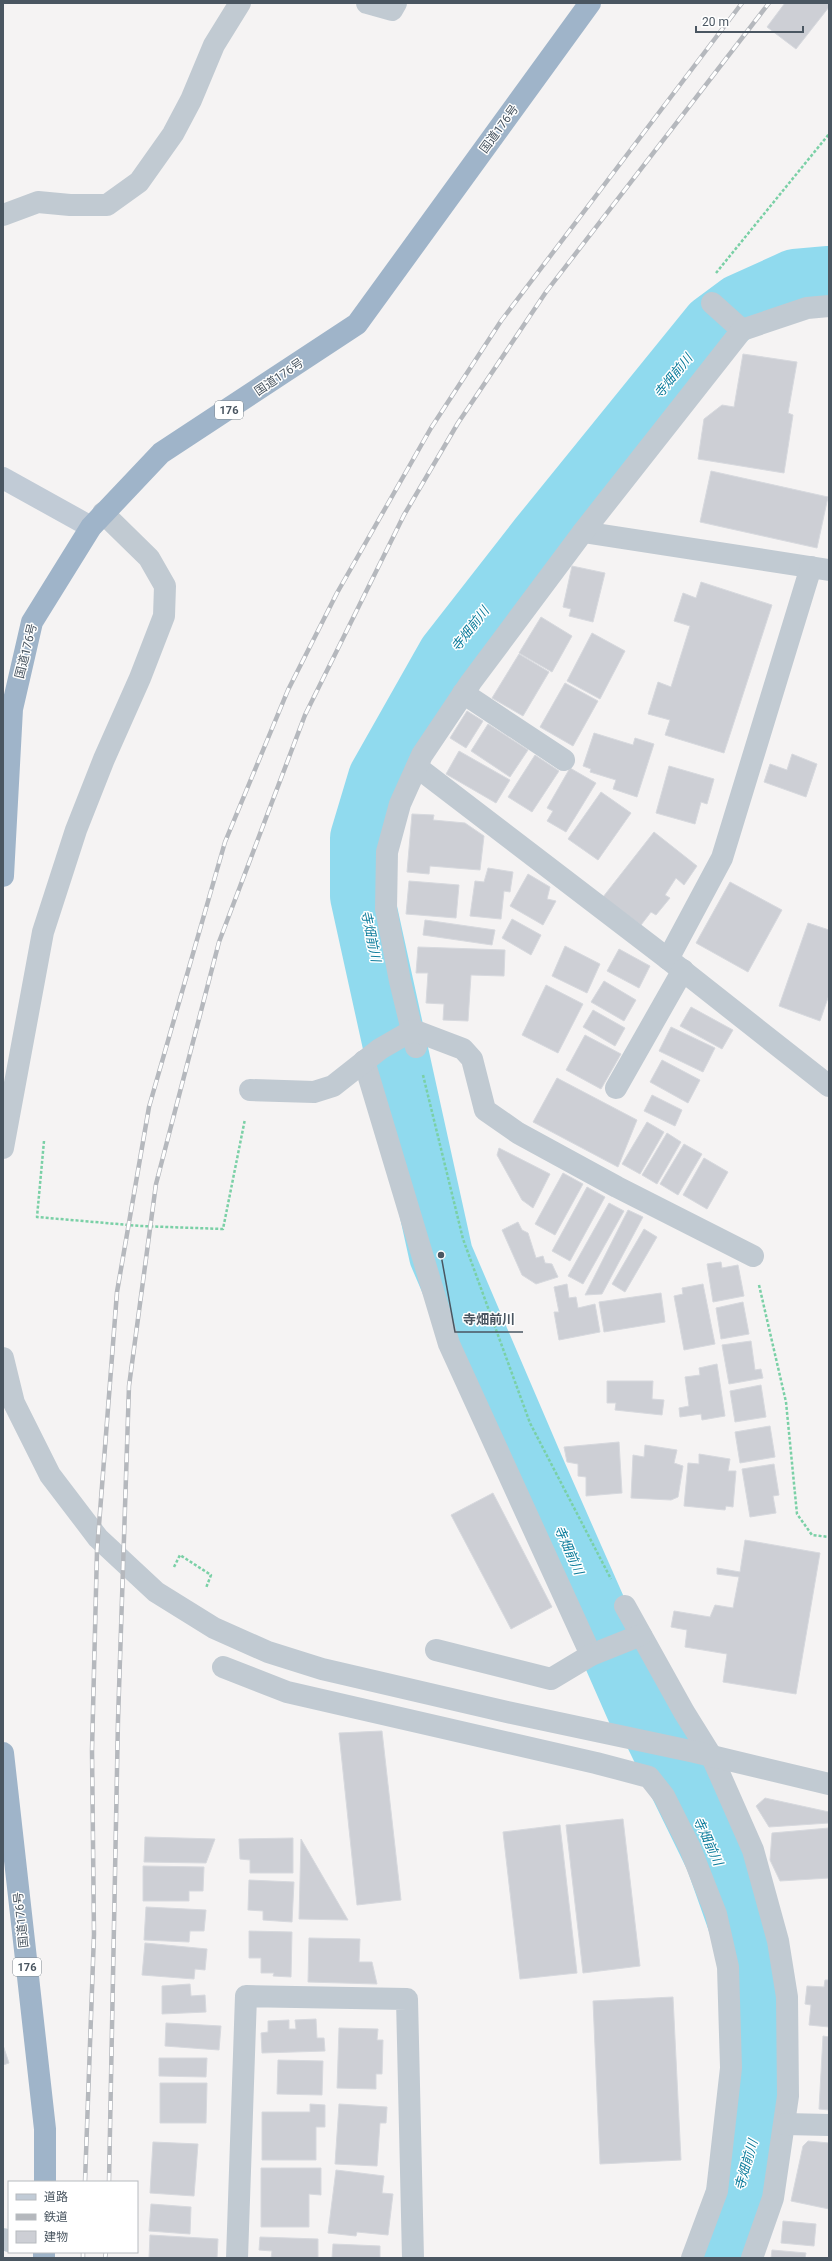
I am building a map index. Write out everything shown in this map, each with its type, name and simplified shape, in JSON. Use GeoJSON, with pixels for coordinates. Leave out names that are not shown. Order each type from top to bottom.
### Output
{"type":"FeatureCollection","features":[{"type":"Feature","properties":{"kind":"highway","name":"国道176号"},"geometry":{"type":"LineString","coordinates":[[3,876],[12,709],[32,622],[97,520],[161,453],[357,324],[590,3]]}},
{"type":"Feature","properties":{"kind":"highway","name":"国道176号"},"geometry":{"type":"LineString","coordinates":[[3,1753],[45,2129],[45,2181]]}},
{"type":"Feature","properties":{"kind":"main road"},"geometry":{"type":"LineString","coordinates":[[3,478],[97,520]]}},
{"type":"Feature","properties":{"kind":"street"},"geometry":{"type":"LineString","coordinates":[[3,215],[38,202],[70,205],[107,205],[139,182],[173,134],[192,100],[214,45],[240,3]]}},
{"type":"Feature","properties":{"kind":"street"},"geometry":{"type":"LineString","coordinates":[[367,3],[392,10],[396,3]]}},
{"type":"Feature","properties":{"kind":"street"},"geometry":{"type":"LineString","coordinates":[[712,303],[742,330]]}},
{"type":"Feature","properties":{"kind":"street"},"geometry":{"type":"LineString","coordinates":[[412,1036],[386,909],[387,852],[400,804],[418,767],[422,755],[463,693],[582,532],[742,330],[806,308],[829,306]]}},
{"type":"Feature","properties":{"kind":"street"},"geometry":{"type":"LineString","coordinates":[[3,1148],[44,932],[76,830],[104,759],[140,678],[164,616],[165,586],[149,558],[97,520]]}},
{"type":"Feature","properties":{"kind":"street"},"geometry":{"type":"LineString","coordinates":[[582,532],[820,568],[722,858],[676,965],[616,1088]]}},
{"type":"Feature","properties":{"kind":"street"},"geometry":{"type":"LineString","coordinates":[[463,693],[564,760]]}},
{"type":"Feature","properties":{"kind":"street"},"geometry":{"type":"LineString","coordinates":[[418,767],[676,965],[829,1086]]}},
{"type":"Feature","properties":{"kind":"street"},"geometry":{"type":"LineString","coordinates":[[250,1090],[314,1092],[333,1086],[372,1055],[412,1036],[462,1049],[472,1059],[485,1110],[518,1133],[617,1187],[753,1256]]}},
{"type":"Feature","properties":{"kind":"street"},"geometry":{"type":"LineString","coordinates":[[372,1055],[449,1344],[591,1655]]}},
{"type":"Feature","properties":{"kind":"street"},"geometry":{"type":"LineString","coordinates":[[3,1358],[14,1403],[50,1475],[98,1538],[156,1592],[214,1628],[268,1652],[322,1669],[507,1712],[628,1736],[829,1784]]}},
{"type":"Feature","properties":{"kind":"street"},"geometry":{"type":"LineString","coordinates":[[625,1606],[704,1754],[753,1850],[778,1941],[787,1997],[788,2096],[773,2198],[752,2258]]}},
{"type":"Feature","properties":{"kind":"street"},"geometry":{"type":"LineString","coordinates":[[436,1650],[550,1679],[591,1655],[641,1635]]}},
{"type":"Feature","properties":{"kind":"street"},"geometry":{"type":"LineString","coordinates":[[223,1667],[287,1692],[596,1763],[649,1777],[664,1796],[690,1848],[716,1914],[728,1967],[731,2068],[717,2191],[692,2258]]}},
{"type":"Feature","properties":{"kind":"street"},"geometry":{"type":"LineString","coordinates":[[237,2258],[246,1996],[407,1999],[413,2258]]}},
{"type":"Feature","properties":{"kind":"street"},"geometry":{"type":"LineString","coordinates":[[785,2124],[829,2125]]}},
{"type":"Feature","properties":{"kind":"path"},"geometry":{"type":"LineString","coordinates":[[712,303],[705,287],[829,134]]}},
{"type":"Feature","properties":{"kind":"path"},"geometry":{"type":"LineString","coordinates":[[412,1036],[463,1239],[530,1423],[625,1606]]}},
{"type":"Feature","properties":{"kind":"path"},"geometry":{"type":"LineString","coordinates":[[44,1141],[37,1217],[140,1226],[224,1229],[250,1090]]}},
{"type":"Feature","properties":{"kind":"path"},"geometry":{"type":"LineString","coordinates":[[753,1256],[786,1402],[797,1514],[812,1535],[829,1537]]}},
{"type":"Feature","properties":{"kind":"path"},"geometry":{"type":"LineString","coordinates":[[174,1567],[180,1555],[211,1575],[205,1590]]}},
{"type":"Feature","properties":{"kind":"building"},"geometry":{"type":"Polygon","coordinates":[[[785,3],[829,3],[829,7],[796,49],[767,27],[785,3]]]}},
{"type":"Feature","properties":{"kind":"building"},"geometry":{"type":"Polygon","coordinates":[[[743,354],[797,362],[788,413],[793,415],[784,473],[698,459],[704,419],[722,405],[734,407],[743,354]]]}},
{"type":"Feature","properties":{"kind":"building"},"geometry":{"type":"Polygon","coordinates":[[[711,471],[828,497],[817,548],[700,522],[711,471]]]}},
{"type":"Feature","properties":{"kind":"building"},"geometry":{"type":"Polygon","coordinates":[[[572,566],[605,573],[593,622],[569,616],[571,609],[563,607],[572,566]]]}},
{"type":"Feature","properties":{"kind":"building"},"geometry":{"type":"Polygon","coordinates":[[[701,582],[772,605],[724,753],[665,735],[670,720],[648,714],[658,682],[671,687],[690,626],[674,621],[683,593],[696,598],[701,582]]]}},
{"type":"Feature","properties":{"kind":"building"},"geometry":{"type":"Polygon","coordinates":[[[541,617],[572,636],[552,672],[519,653],[541,617]]]}},
{"type":"Feature","properties":{"kind":"building"},"geometry":{"type":"Polygon","coordinates":[[[592,633],[625,651],[600,699],[567,681],[592,633]]]}},
{"type":"Feature","properties":{"kind":"building"},"geometry":{"type":"Polygon","coordinates":[[[519,654],[549,672],[523,716],[492,698],[519,654]]]}},
{"type":"Feature","properties":{"kind":"building"},"geometry":{"type":"Polygon","coordinates":[[[565,683],[598,701],[573,746],[540,727],[565,683]]]}},
{"type":"Feature","properties":{"kind":"building"},"geometry":{"type":"Polygon","coordinates":[[[467,711],[483,721],[466,748],[450,738],[467,711]]]}},
{"type":"Feature","properties":{"kind":"building"},"geometry":{"type":"Polygon","coordinates":[[[488,724],[528,750],[510,777],[471,751],[488,724]]]}},
{"type":"Feature","properties":{"kind":"building"},"geometry":{"type":"Polygon","coordinates":[[[594,733],[633,745],[635,738],[654,744],[637,797],[613,789],[616,780],[590,772],[591,769],[583,766],[594,733]]]}},
{"type":"Feature","properties":{"kind":"building"},"geometry":{"type":"Polygon","coordinates":[[[459,751],[510,780],[496,803],[446,774],[459,751]]]}},
{"type":"Feature","properties":{"kind":"building"},"geometry":{"type":"Polygon","coordinates":[[[792,754],[817,764],[806,797],[764,782],[770,764],[787,770],[792,754]]]}},
{"type":"Feature","properties":{"kind":"building"},"geometry":{"type":"Polygon","coordinates":[[[535,755],[559,771],[532,812],[508,797],[535,755]]]}},
{"type":"Feature","properties":{"kind":"building"},"geometry":{"type":"Polygon","coordinates":[[[669,766],[714,779],[707,804],[701,802],[695,824],[656,813],[669,766]]]}},
{"type":"Feature","properties":{"kind":"building"},"geometry":{"type":"Polygon","coordinates":[[[570,768],[596,783],[566,832],[547,821],[553,811],[547,808],[570,768]]]}},
{"type":"Feature","properties":{"kind":"building"},"geometry":{"type":"Polygon","coordinates":[[[601,792],[631,813],[598,860],[568,839],[601,792]]]}},
{"type":"Feature","properties":{"kind":"building"},"geometry":{"type":"Polygon","coordinates":[[[412,814],[434,815],[433,820],[465,823],[484,836],[480,870],[430,866],[429,874],[407,872],[412,814]]]}},
{"type":"Feature","properties":{"kind":"building"},"geometry":{"type":"Polygon","coordinates":[[[654,832],[697,866],[684,885],[676,878],[665,895],[670,898],[656,915],[651,912],[641,925],[603,897],[654,832]]]}},
{"type":"Feature","properties":{"kind":"building"},"geometry":{"type":"Polygon","coordinates":[[[488,868],[513,872],[510,892],[504,891],[501,919],[470,916],[475,881],[484,882],[488,868]]]}},
{"type":"Feature","properties":{"kind":"building"},"geometry":{"type":"Polygon","coordinates":[[[528,874],[550,887],[547,899],[556,901],[543,925],[510,906],[528,874]]]}},
{"type":"Feature","properties":{"kind":"building"},"geometry":{"type":"Polygon","coordinates":[[[409,881],[459,885],[456,918],[406,914],[409,881]]]}},
{"type":"Feature","properties":{"kind":"building"},"geometry":{"type":"Polygon","coordinates":[[[730,882],[782,910],[748,972],[696,943],[730,882]]]}},
{"type":"Feature","properties":{"kind":"building"},"geometry":{"type":"Polygon","coordinates":[[[512,919],[541,935],[531,955],[502,938],[512,919]]]}},
{"type":"Feature","properties":{"kind":"building"},"geometry":{"type":"Polygon","coordinates":[[[425,920],[495,930],[492,945],[423,935],[425,920]]]}},
{"type":"Feature","properties":{"kind":"building"},"geometry":{"type":"Polygon","coordinates":[[[808,923],[829,930],[829,995],[820,1021],[779,1006],[808,923]]]}},
{"type":"Feature","properties":{"kind":"building"},"geometry":{"type":"Polygon","coordinates":[[[565,946],[600,964],[587,993],[552,976],[565,946]]]}},
{"type":"Feature","properties":{"kind":"building"},"geometry":{"type":"Polygon","coordinates":[[[418,947],[505,950],[504,976],[471,975],[468,1021],[443,1020],[444,1004],[426,1003],[428,973],[416,973],[418,947]]]}},
{"type":"Feature","properties":{"kind":"building"},"geometry":{"type":"Polygon","coordinates":[[[619,949],[650,966],[639,988],[607,971],[619,949]]]}},
{"type":"Feature","properties":{"kind":"building"},"geometry":{"type":"Polygon","coordinates":[[[604,981],[636,1000],[624,1021],[591,1002],[604,981]]]}},
{"type":"Feature","properties":{"kind":"building"},"geometry":{"type":"Polygon","coordinates":[[[546,985],[583,1004],[558,1053],[522,1035],[546,985]]]}},
{"type":"Feature","properties":{"kind":"building"},"geometry":{"type":"Polygon","coordinates":[[[691,1007],[733,1030],[722,1049],[680,1026],[691,1007]]]}},
{"type":"Feature","properties":{"kind":"building"},"geometry":{"type":"Polygon","coordinates":[[[593,1010],[625,1028],[615,1046],[583,1027],[593,1010]]]}},
{"type":"Feature","properties":{"kind":"building"},"geometry":{"type":"Polygon","coordinates":[[[671,1027],[715,1048],[703,1072],[659,1051],[671,1027]]]}},
{"type":"Feature","properties":{"kind":"building"},"geometry":{"type":"Polygon","coordinates":[[[585,1035],[621,1054],[601,1089],[566,1070],[585,1035]]]}},
{"type":"Feature","properties":{"kind":"building"},"geometry":{"type":"Polygon","coordinates":[[[662,1060],[700,1080],[688,1103],[650,1082],[662,1060]]]}},
{"type":"Feature","properties":{"kind":"building"},"geometry":{"type":"Polygon","coordinates":[[[557,1078],[637,1120],[618,1167],[533,1122],[557,1078]]]}},
{"type":"Feature","properties":{"kind":"building"},"geometry":{"type":"Polygon","coordinates":[[[652,1095],[682,1110],[675,1126],[644,1111],[652,1095]]]}},
{"type":"Feature","properties":{"kind":"building"},"geometry":{"type":"Polygon","coordinates":[[[647,1122],[664,1132],[640,1174],[622,1164],[647,1122]]]}},
{"type":"Feature","properties":{"kind":"building"},"geometry":{"type":"Polygon","coordinates":[[[667,1133],[681,1142],[657,1184],[642,1175],[667,1133]]]}},
{"type":"Feature","properties":{"kind":"building"},"geometry":{"type":"Polygon","coordinates":[[[684,1144],[702,1154],[678,1195],[660,1184],[684,1144]]]}},
{"type":"Feature","properties":{"kind":"building"},"geometry":{"type":"Polygon","coordinates":[[[499,1148],[550,1174],[533,1208],[522,1200],[497,1155],[499,1148]]]}},
{"type":"Feature","properties":{"kind":"building"},"geometry":{"type":"Polygon","coordinates":[[[704,1158],[728,1172],[707,1209],[683,1195],[704,1158]]]}},
{"type":"Feature","properties":{"kind":"building"},"geometry":{"type":"Polygon","coordinates":[[[563,1173],[583,1184],[555,1235],[535,1224],[563,1173]]]}},
{"type":"Feature","properties":{"kind":"building"},"geometry":{"type":"Polygon","coordinates":[[[587,1187],[605,1197],[570,1261],[552,1251],[587,1187]]]}},
{"type":"Feature","properties":{"kind":"building"},"geometry":{"type":"Polygon","coordinates":[[[609,1203],[624,1211],[583,1284],[568,1276],[609,1203]]]}},
{"type":"Feature","properties":{"kind":"building"},"geometry":{"type":"Polygon","coordinates":[[[628,1210],[643,1217],[602,1294],[585,1295],[628,1210]]]}},
{"type":"Feature","properties":{"kind":"building"},"geometry":{"type":"Polygon","coordinates":[[[518,1222],[522,1230],[528,1233],[536,1258],[543,1256],[545,1263],[552,1264],[558,1277],[536,1284],[522,1275],[502,1230],[518,1222]]]}},
{"type":"Feature","properties":{"kind":"building"},"geometry":{"type":"Polygon","coordinates":[[[644,1229],[657,1237],[625,1292],[612,1284],[644,1229]]]}},
{"type":"Feature","properties":{"kind":"building"},"geometry":{"type":"Polygon","coordinates":[[[721,1262],[722,1268],[738,1265],[744,1296],[713,1302],[707,1264],[721,1262]]]}},
{"type":"Feature","properties":{"kind":"building"},"geometry":{"type":"Polygon","coordinates":[[[567,1284],[569,1298],[576,1297],[578,1308],[595,1304],[600,1332],[559,1340],[554,1312],[559,1312],[554,1287],[567,1284]]]}},
{"type":"Feature","properties":{"kind":"building"},"geometry":{"type":"Polygon","coordinates":[[[703,1284],[715,1344],[684,1350],[674,1296],[683,1294],[682,1288],[703,1284]]]}},
{"type":"Feature","properties":{"kind":"building"},"geometry":{"type":"Polygon","coordinates":[[[661,1293],[665,1322],[604,1332],[599,1302],[661,1293]]]}},
{"type":"Feature","properties":{"kind":"building"},"geometry":{"type":"Polygon","coordinates":[[[743,1302],[749,1334],[721,1339],[716,1308],[743,1302]]]}},
{"type":"Feature","properties":{"kind":"building"},"geometry":{"type":"Polygon","coordinates":[[[751,1341],[755,1370],[761,1369],[763,1378],[729,1384],[722,1345],[751,1341]]]}},
{"type":"Feature","properties":{"kind":"building"},"geometry":{"type":"Polygon","coordinates":[[[717,1364],[725,1416],[702,1420],[701,1414],[680,1417],[679,1408],[689,1406],[685,1377],[700,1375],[699,1368],[717,1364]]]}},
{"type":"Feature","properties":{"kind":"building"},"geometry":{"type":"Polygon","coordinates":[[[607,1381],[653,1381],[652,1399],[664,1400],[662,1415],[615,1410],[616,1403],[607,1403],[607,1381]]]}},
{"type":"Feature","properties":{"kind":"building"},"geometry":{"type":"Polygon","coordinates":[[[761,1385],[766,1417],[735,1422],[730,1391],[761,1385]]]}},
{"type":"Feature","properties":{"kind":"building"},"geometry":{"type":"Polygon","coordinates":[[[770,1426],[775,1457],[740,1463],[735,1432],[770,1426]]]}},
{"type":"Feature","properties":{"kind":"building"},"geometry":{"type":"Polygon","coordinates":[[[619,1442],[622,1493],[586,1496],[586,1477],[578,1476],[578,1464],[567,1462],[564,1447],[619,1442]]]}},
{"type":"Feature","properties":{"kind":"building"},"geometry":{"type":"Polygon","coordinates":[[[645,1445],[677,1450],[674,1463],[683,1466],[678,1497],[671,1500],[631,1498],[633,1455],[644,1457],[645,1445]]]}},
{"type":"Feature","properties":{"kind":"building"},"geometry":{"type":"Polygon","coordinates":[[[699,1454],[730,1459],[728,1471],[736,1471],[733,1507],[726,1506],[725,1510],[684,1506],[688,1463],[699,1464],[699,1454]]]}},
{"type":"Feature","properties":{"kind":"building"},"geometry":{"type":"Polygon","coordinates":[[[774,1464],[779,1495],[773,1496],[776,1513],[750,1517],[742,1469],[774,1464]]]}},
{"type":"Feature","properties":{"kind":"building"},"geometry":{"type":"Polygon","coordinates":[[[493,1493],[552,1607],[511,1629],[451,1515],[493,1493]]]}},
{"type":"Feature","properties":{"kind":"building"},"geometry":{"type":"Polygon","coordinates":[[[745,1540],[820,1553],[796,1694],[723,1682],[727,1654],[685,1647],[687,1630],[671,1627],[674,1611],[710,1617],[715,1605],[733,1608],[739,1577],[717,1574],[717,1568],[740,1572],[745,1540]]]}},
{"type":"Feature","properties":{"kind":"building"},"geometry":{"type":"Polygon","coordinates":[[[382,1731],[401,1900],[357,1905],[339,1733],[382,1731]]]}},
{"type":"Feature","properties":{"kind":"building"},"geometry":{"type":"Polygon","coordinates":[[[765,1798],[829,1812],[829,1823],[769,1827],[756,1806],[765,1798]]]}},
{"type":"Feature","properties":{"kind":"building"},"geometry":{"type":"Polygon","coordinates":[[[623,1819],[640,1966],[583,1973],[566,1825],[623,1819]]]}},
{"type":"Feature","properties":{"kind":"building"},"geometry":{"type":"Polygon","coordinates":[[[560,1825],[577,1973],[520,1979],[503,1832],[560,1825]]]}},
{"type":"Feature","properties":{"kind":"building"},"geometry":{"type":"Polygon","coordinates":[[[829,1828],[829,1878],[780,1881],[770,1860],[772,1833],[829,1828]]]}},
{"type":"Feature","properties":{"kind":"building"},"geometry":{"type":"Polygon","coordinates":[[[145,1837],[215,1839],[206,1863],[144,1862],[145,1837]]]}},
{"type":"Feature","properties":{"kind":"building"},"geometry":{"type":"Polygon","coordinates":[[[293,1838],[293,1873],[250,1873],[250,1860],[240,1859],[239,1839],[293,1838]]]}},
{"type":"Feature","properties":{"kind":"building"},"geometry":{"type":"Polygon","coordinates":[[[301,1839],[348,1920],[299,1919],[301,1839]]]}},
{"type":"Feature","properties":{"kind":"building"},"geometry":{"type":"Polygon","coordinates":[[[143,1866],[204,1867],[203,1891],[189,1891],[189,1901],[143,1901],[143,1866]]]}},
{"type":"Feature","properties":{"kind":"building"},"geometry":{"type":"Polygon","coordinates":[[[249,1880],[294,1882],[292,1922],[263,1920],[263,1911],[248,1910],[249,1880]]]}},
{"type":"Feature","properties":{"kind":"building"},"geometry":{"type":"Polygon","coordinates":[[[146,1907],[206,1910],[204,1931],[190,1931],[189,1942],[144,1940],[146,1907]]]}},
{"type":"Feature","properties":{"kind":"building"},"geometry":{"type":"Polygon","coordinates":[[[249,1931],[292,1932],[291,1977],[273,1976],[274,1973],[261,1973],[261,1958],[249,1958],[249,1931]]]}},
{"type":"Feature","properties":{"kind":"building"},"geometry":{"type":"Polygon","coordinates":[[[309,1938],[360,1939],[359,1962],[372,1962],[377,1984],[308,1982],[309,1938]]]}},
{"type":"Feature","properties":{"kind":"building"},"geometry":{"type":"Polygon","coordinates":[[[145,1943],[207,1949],[205,1970],[195,1969],[194,1979],[142,1975],[145,1943]]]}},
{"type":"Feature","properties":{"kind":"building"},"geometry":{"type":"Polygon","coordinates":[[[825,1980],[829,1980],[829,2027],[809,2025],[811,2005],[805,2004],[807,1986],[824,1987],[825,1980]]]}},
{"type":"Feature","properties":{"kind":"building"},"geometry":{"type":"Polygon","coordinates":[[[190,1984],[191,1996],[205,1995],[206,2012],[162,2014],[162,1986],[190,1984]]]}},
{"type":"Feature","properties":{"kind":"building"},"geometry":{"type":"Polygon","coordinates":[[[673,1997],[681,2160],[600,2164],[593,2001],[673,1997]]]}},
{"type":"Feature","properties":{"kind":"building"},"geometry":{"type":"Polygon","coordinates":[[[316,2019],[317,2038],[324,2038],[325,2051],[262,2053],[261,2033],[268,2032],[268,2021],[289,2020],[289,2029],[296,2029],[295,2020],[316,2019]]]}},
{"type":"Feature","properties":{"kind":"building"},"geometry":{"type":"Polygon","coordinates":[[[166,2023],[221,2026],[219,2050],[165,2046],[166,2023]]]}},
{"type":"Feature","properties":{"kind":"building"},"geometry":{"type":"Polygon","coordinates":[[[339,2028],[378,2029],[377,2040],[383,2040],[382,2074],[376,2074],[376,2089],[337,2088],[339,2028]]]}},
{"type":"Feature","properties":{"kind":"building"},"geometry":{"type":"Polygon","coordinates":[[[823,2036],[829,2037],[829,2110],[819,2109],[823,2036]]]}},
{"type":"Feature","properties":{"kind":"building"},"geometry":{"type":"Polygon","coordinates":[[[3,2045],[9,2063],[3,2065],[3,2045]]]}},
{"type":"Feature","properties":{"kind":"building"},"geometry":{"type":"Polygon","coordinates":[[[159,2058],[207,2058],[206,2077],[159,2076],[159,2058]]]}},
{"type":"Feature","properties":{"kind":"building"},"geometry":{"type":"Polygon","coordinates":[[[278,2060],[323,2061],[322,2095],[277,2094],[278,2060]]]}},
{"type":"Feature","properties":{"kind":"building"},"geometry":{"type":"Polygon","coordinates":[[[160,2083],[207,2083],[206,2123],[160,2123],[160,2083]]]}},
{"type":"Feature","properties":{"kind":"building"},"geometry":{"type":"Polygon","coordinates":[[[310,2104],[325,2105],[325,2127],[316,2127],[316,2160],[262,2160],[262,2112],[310,2112],[310,2104]]]}},
{"type":"Feature","properties":{"kind":"building"},"geometry":{"type":"Polygon","coordinates":[[[339,2104],[387,2107],[386,2123],[380,2123],[377,2166],[335,2164],[339,2104]]]}},
{"type":"Feature","properties":{"kind":"building"},"geometry":{"type":"Polygon","coordinates":[[[808,2141],[829,2143],[829,2209],[791,2201],[803,2146],[808,2141]]]}},
{"type":"Feature","properties":{"kind":"building"},"geometry":{"type":"Polygon","coordinates":[[[153,2142],[198,2144],[194,2196],[150,2193],[153,2142]]]}},
{"type":"Feature","properties":{"kind":"building"},"geometry":{"type":"Polygon","coordinates":[[[261,2168],[321,2168],[321,2195],[309,2194],[309,2227],[261,2227],[261,2168]]]}},
{"type":"Feature","properties":{"kind":"building"},"geometry":{"type":"Polygon","coordinates":[[[336,2170],[384,2176],[382,2193],[393,2194],[388,2235],[357,2232],[356,2236],[328,2233],[336,2170]]]}},
{"type":"Feature","properties":{"kind":"building"},"geometry":{"type":"Polygon","coordinates":[[[151,2204],[191,2207],[190,2234],[149,2231],[151,2204]]]}},
{"type":"Feature","properties":{"kind":"building"},"geometry":{"type":"Polygon","coordinates":[[[783,2221],[816,2224],[814,2246],[781,2243],[783,2221]]]}},
{"type":"Feature","properties":{"kind":"building"},"geometry":{"type":"Polygon","coordinates":[[[150,2235],[218,2239],[217,2258],[149,2258],[150,2235]]]}},
{"type":"Feature","properties":{"kind":"building"},"geometry":{"type":"Polygon","coordinates":[[[260,2237],[318,2239],[318,2258],[271,2258],[272,2251],[259,2250],[260,2237]]]}},
{"type":"Feature","properties":{"kind":"building"},"geometry":{"type":"Polygon","coordinates":[[[333,2244],[380,2246],[380,2258],[332,2258],[333,2244]]]}},
{"type":"Feature","properties":{"kind":"building"},"geometry":{"type":"Polygon","coordinates":[[[772,2250],[806,2253],[805,2258],[771,2258],[772,2250]]]}},
{"type":"Feature","properties":{"kind":"waterway","name":"寺畑前川"},"geometry":{"type":"LineString","coordinates":[[720,2258],[759,2121],[766,2063],[759,1977],[717,1858],[651,1723],[640,1713],[533,1470],[441,1255],[362,896],[362,838],[380,778],[449,656],[541,538],[713,326],[740,306],[795,281],[829,278]]}},
{"type":"Feature","properties":{"kind":"railway"},"geometry":{"type":"LineString","coordinates":[[85,2181],[94,1934],[92,1750],[97,1551],[117,1292],[149,1107],[225,842],[288,690],[337,593],[431,428],[501,321],[742,3]]}},
{"type":"Feature","properties":{"kind":"railway"},"geometry":{"type":"LineString","coordinates":[[109,2181],[118,1720],[129,1386],[156,1184],[219,942],[305,715],[404,515],[458,423],[546,292],[769,3]]}},
{"type":"Feature","properties":{"kind":"railway"},"geometry":{"type":"LineString","coordinates":[[83,2253],[83,2258]]}},
{"type":"Feature","properties":{"kind":"railway"},"geometry":{"type":"LineString","coordinates":[[105,2258],[106,2253]]}},
{"type":"Feature","properties":{"kind":"place","name":"寺畑前川"},"geometry":{"type":"Point","coordinates":[441,1255]}}]}
